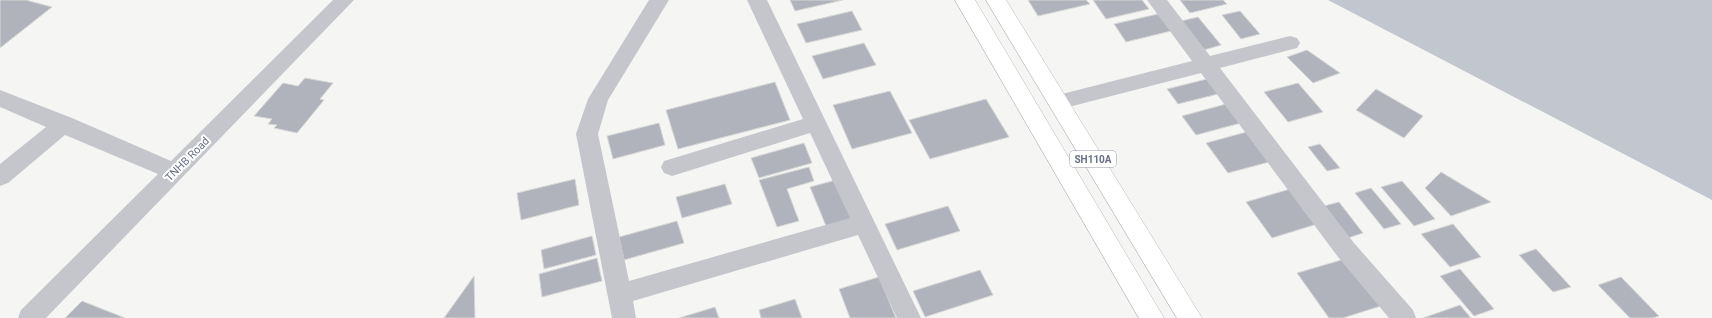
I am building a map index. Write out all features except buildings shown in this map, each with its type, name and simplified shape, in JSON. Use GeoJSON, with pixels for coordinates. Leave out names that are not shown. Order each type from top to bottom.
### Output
{"type":"FeatureCollection","features":[{"type":"Feature","properties":{"kind":"main road","name":"SH110A"},"geometry":{"type":"LineString","coordinates":[[965,0],[1152,318]]}},
{"type":"Feature","properties":{"kind":"main road","name":"SH110A"},"geometry":{"type":"LineString","coordinates":[[996,0],[1190,318]]}},
{"type":"Feature","properties":{"kind":"street","name":"TNHB Road"},"geometry":{"type":"LineString","coordinates":[[30,318],[342,0]]}},
{"type":"Feature","properties":{"kind":"street"},"geometry":{"type":"LineString","coordinates":[[624,318],[586,134],[598,99],[659,0]]}},
{"type":"Feature","properties":{"kind":"street"},"geometry":{"type":"LineString","coordinates":[[757,0],[909,318]]}},
{"type":"Feature","properties":{"kind":"street"},"geometry":{"type":"LineString","coordinates":[[1158,0],[1346,250],[1404,318]]}},
{"type":"Feature","properties":{"kind":"street"},"geometry":{"type":"LineString","coordinates":[[1057,102],[1206,63],[1290,43]]}},
{"type":"Feature","properties":{"kind":"street"},"geometry":{"type":"LineString","coordinates":[[0,98],[174,172]]}},
{"type":"Feature","properties":{"kind":"street"},"geometry":{"type":"LineString","coordinates":[[672,168],[816,123]]}},
{"type":"Feature","properties":{"kind":"street"},"geometry":{"type":"LineString","coordinates":[[0,177],[64,124]]}},
{"type":"Feature","properties":{"kind":"street"},"geometry":{"type":"LineString","coordinates":[[619,294],[864,224]]}},
{"type":"Feature","properties":{"kind":"shaded area"},"geometry":{"type":"Polygon","coordinates":[[[1328,0],[1712,0],[1712,200],[1328,0]]]}}]}
